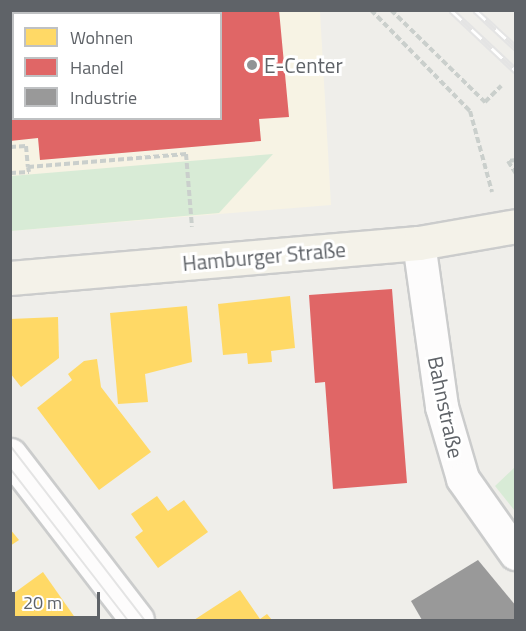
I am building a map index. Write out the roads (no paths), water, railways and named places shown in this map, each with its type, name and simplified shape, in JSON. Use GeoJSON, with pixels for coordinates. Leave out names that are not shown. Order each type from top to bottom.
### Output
{"type":"FeatureCollection","features":[{"type":"Feature","properties":{"kind":"main road","name":"Hamburger Straße"},"geometry":{"type":"LineString","coordinates":[[10,278],[419,243],[516,226]]}},
{"type":"Feature","properties":{"kind":"main road"},"geometry":{"type":"LineString","coordinates":[[10,455],[137,621]]}},
{"type":"Feature","properties":{"kind":"street","name":"Bahnstraße"},"geometry":{"type":"LineString","coordinates":[[419,243],[442,407],[463,479],[516,554]]}},
{"type":"Feature","properties":{"kind":"tram line"},"geometry":{"type":"LineString","coordinates":[[10,445],[145,620]]}},
{"type":"Feature","properties":{"kind":"tram line"},"geometry":{"type":"LineString","coordinates":[[10,468],[128,620]]}},
{"type":"Feature","properties":{"kind":"railway"},"geometry":{"type":"LineString","coordinates":[[451,10],[516,71]]}},
{"type":"Feature","properties":{"kind":"railway"},"geometry":{"type":"LineString","coordinates":[[475,10],[516,48]]}},
{"type":"Feature","properties":{"kind":"place","name":"E-Center"},"geometry":{"type":"Point","coordinates":[252,65]}}]}
